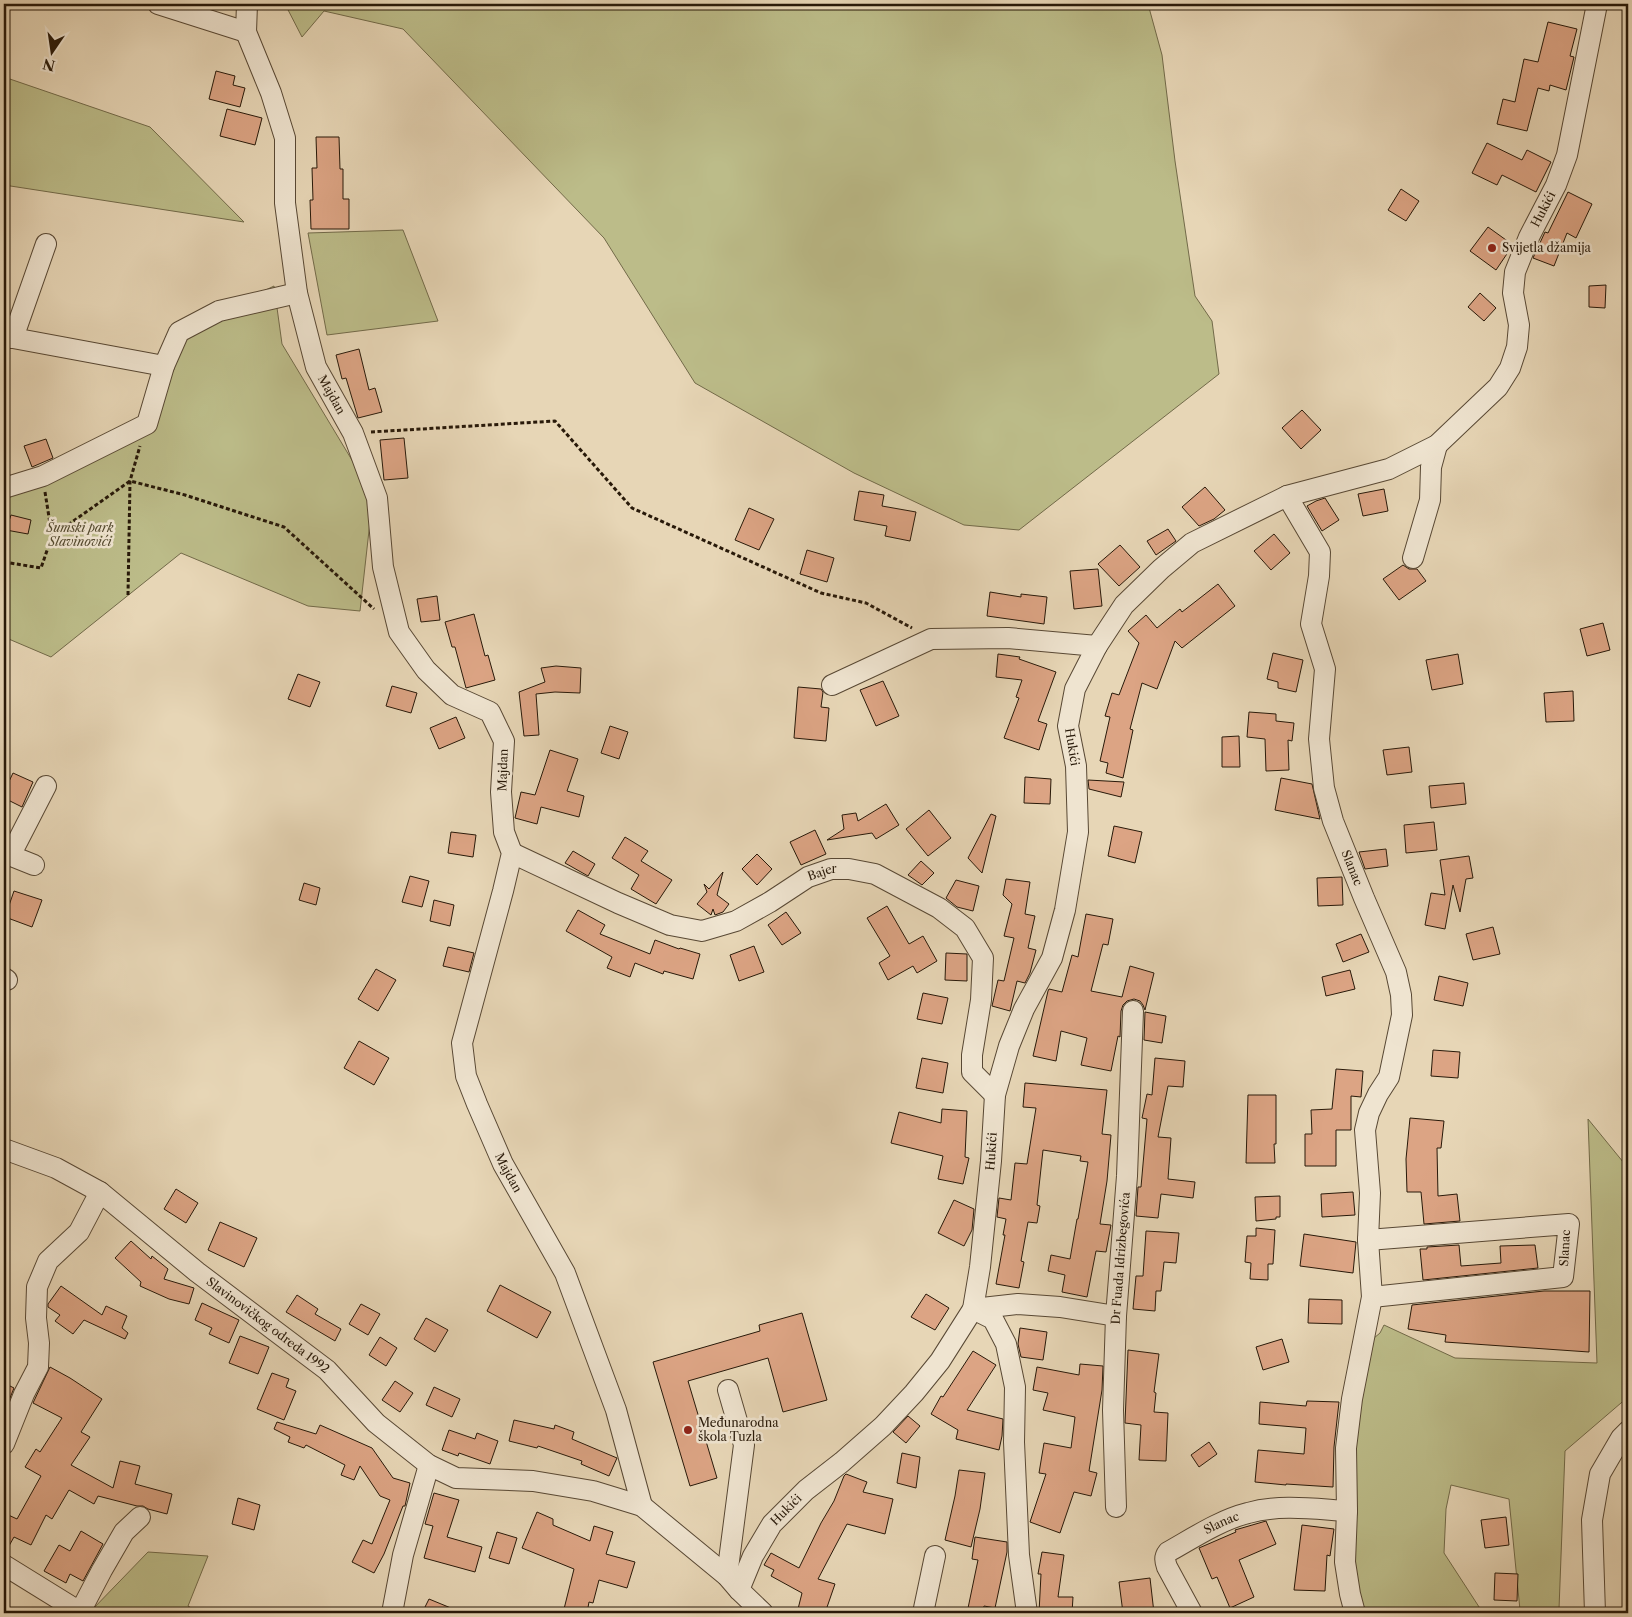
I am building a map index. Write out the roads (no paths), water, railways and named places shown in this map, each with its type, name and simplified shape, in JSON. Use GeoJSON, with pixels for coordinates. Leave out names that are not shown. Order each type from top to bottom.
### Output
{"type":"FeatureCollection","features":[{"type":"Feature","properties":{"kind":"street"},"geometry":{"type":"LineString","coordinates":[[158,4],[246,32]]}},
{"type":"Feature","properties":{"kind":"street","name":"Majdan"},"geometry":{"type":"LineString","coordinates":[[247,4],[246,32],[271,92],[285,138],[285,203],[296,292],[316,367],[353,433],[377,498],[383,567],[399,632],[426,670],[452,695],[490,712],[504,741],[501,792],[504,832],[512,853],[462,1043],[466,1076],[476,1104],[503,1164],[565,1273],[616,1410],[642,1506]]}},
{"type":"Feature","properties":{"kind":"street","name":"Hukići"},"geometry":{"type":"LineString","coordinates":[[733,1583],[753,1556],[772,1524],[806,1490],[883,1426],[940,1362],[973,1308],[980,1267],[991,1162],[995,1096],[1009,1046],[1024,1009],[1052,958],[1065,910],[1078,832],[1076,766],[1068,726],[1074,689],[1097,646],[1124,605],[1161,569],[1192,543],[1287,496],[1389,469],[1437,445],[1498,387],[1510,368],[1516,346],[1518,326],[1513,293],[1514,272],[1528,237],[1556,185],[1567,155],[1597,4]]}},
{"type":"Feature","properties":{"kind":"street"},"geometry":{"type":"LineString","coordinates":[[46,244],[8,336],[164,366]]}},
{"type":"Feature","properties":{"kind":"street"},"geometry":{"type":"LineString","coordinates":[[4,488],[43,476],[147,424],[164,366],[179,332],[219,311],[296,292]]}},
{"type":"Feature","properties":{"kind":"street"},"geometry":{"type":"LineString","coordinates":[[1413,558],[1430,500],[1431,467],[1437,445]]}},
{"type":"Feature","properties":{"kind":"street","name":"Slanac"},"geometry":{"type":"LineString","coordinates":[[1287,496],[1320,552],[1319,576],[1311,624],[1325,669],[1319,739],[1324,788],[1333,821],[1396,972],[1401,995],[1402,1015],[1389,1077],[1369,1113],[1365,1130],[1370,1193],[1368,1240],[1372,1297],[1352,1399],[1346,1448],[1347,1511],[1345,1562],[1355,1613]]}},
{"type":"Feature","properties":{"kind":"street"},"geometry":{"type":"LineString","coordinates":[[832,685],[931,638],[1008,638],[1097,646]]}},
{"type":"Feature","properties":{"kind":"street"},"geometry":{"type":"LineString","coordinates":[[34,865],[7,855],[46,786]]}},
{"type":"Feature","properties":{"kind":"street","name":"Bajer"},"geometry":{"type":"LineString","coordinates":[[512,853],[618,903],[670,925],[702,931],[736,921],[770,902],[808,877],[831,869],[849,869],[875,874],[939,908],[964,928],[983,958],[981,1000],[972,1055],[972,1072],[995,1096]]}},
{"type":"Feature","properties":{"kind":"street","name":"Dr Fuada Idrizbegovića"},"geometry":{"type":"LineString","coordinates":[[1116,1507],[1113,1410],[1116,1316],[1127,1176],[1133,1011]]}},
{"type":"Feature","properties":{"kind":"street","name":"Slavinovičkog odreda 1992"},"geometry":{"type":"LineString","coordinates":[[4,1149],[56,1168],[100,1192],[197,1272],[328,1370],[376,1423],[429,1465],[456,1478],[492,1481],[533,1481],[584,1489],[642,1506],[733,1583]]}},
{"type":"Feature","properties":{"kind":"street"},"geometry":{"type":"LineString","coordinates":[[4,1444],[24,1394],[38,1367],[37,1287],[48,1261],[79,1232],[100,1192]]}},
{"type":"Feature","properties":{"kind":"street","name":"Slanac"},"geometry":{"type":"LineString","coordinates":[[1368,1240],[1569,1224],[1564,1278],[1372,1297]]}},
{"type":"Feature","properties":{"kind":"street"},"geometry":{"type":"LineString","coordinates":[[973,1308],[1018,1304],[1060,1307],[1116,1316]]}},
{"type":"Feature","properties":{"kind":"street"},"geometry":{"type":"LineString","coordinates":[[973,1308],[993,1319],[1006,1344],[1015,1386],[1014,1442],[1019,1555],[1027,1613]]}},
{"type":"Feature","properties":{"kind":"street"},"geometry":{"type":"LineString","coordinates":[[728,1390],[744,1445],[733,1583],[763,1613]]}},
{"type":"Feature","properties":{"kind":"street"},"geometry":{"type":"LineString","coordinates":[[1595,1613],[1592,1520],[1600,1474],[1621,1438],[1628,1431]]}},
{"type":"Feature","properties":{"kind":"street"},"geometry":{"type":"LineString","coordinates":[[392,1613],[403,1555],[429,1465]]}},
{"type":"Feature","properties":{"kind":"street","name":"Slanac"},"geometry":{"type":"LineString","coordinates":[[1192,1613],[1167,1567],[1165,1560],[1168,1552],[1206,1530],[1246,1513],[1293,1507],[1347,1511]]}},
{"type":"Feature","properties":{"kind":"street"},"geometry":{"type":"LineString","coordinates":[[4,1565],[80,1613],[124,1532],[140,1517]]}},
{"type":"Feature","properties":{"kind":"street"},"geometry":{"type":"LineString","coordinates":[[923,1613],[935,1556]]}},
{"type":"Feature","properties":{"kind":"place","name":"Svijetla džamija"},"geometry":{"type":"Point","coordinates":[1492,248]}},
{"type":"Feature","properties":{"kind":"place","name":"Međunarodna škola Tuzla"},"geometry":{"type":"Point","coordinates":[688,1430]}},
{"type":"Feature","properties":{"kind":"park label","name":"Šumski park Slavinovići"},"geometry":{"type":"Point","coordinates":[80,535]}}]}
